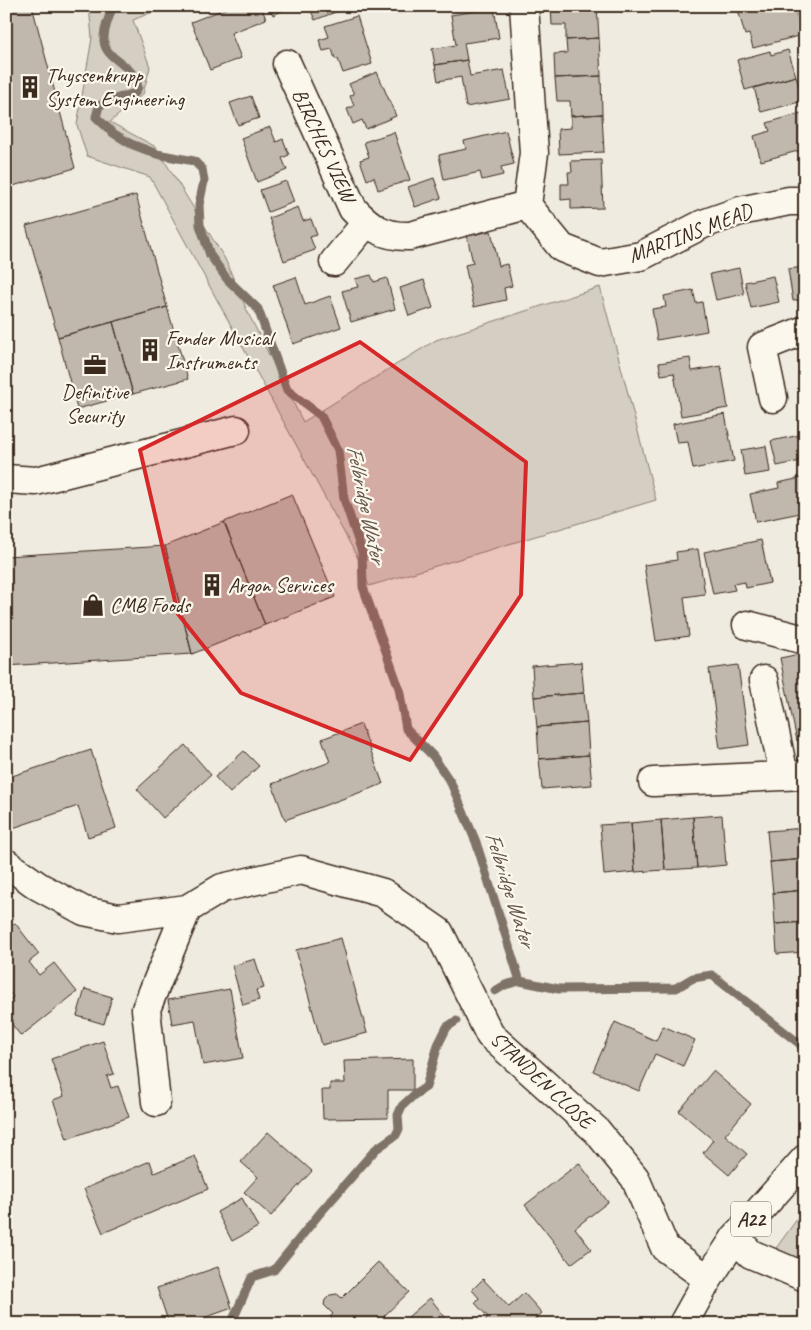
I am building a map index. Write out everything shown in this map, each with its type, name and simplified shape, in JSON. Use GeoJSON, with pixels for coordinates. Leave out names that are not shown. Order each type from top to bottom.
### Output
{"type":"FeatureCollection","features":[{"type":"Feature","properties":{"kind":"main road"},"geometry":{"type":"LineString","coordinates":[[524,6],[534,153],[527,205]]}},
{"type":"Feature","properties":{"kind":"main road","name":"BIRCHES VIEW"},"geometry":{"type":"LineString","coordinates":[[287,64],[353,209],[366,223],[394,236],[410,236],[527,205]]}},
{"type":"Feature","properties":{"kind":"main road","name":"MARTINS MEAD"},"geometry":{"type":"LineString","coordinates":[[527,205],[562,248],[600,263],[641,256],[703,224],[740,211],[789,201],[805,201]]}},
{"type":"Feature","properties":{"kind":"main road","name":"BIRCHES VIEW"},"geometry":{"type":"LineString","coordinates":[[334,262],[366,223]]}},
{"type":"Feature","properties":{"kind":"main road"},"geometry":{"type":"LineString","coordinates":[[773,398],[762,348],[805,330]]}},
{"type":"Feature","properties":{"kind":"main road"},"geometry":{"type":"LineString","coordinates":[[6,479],[36,482],[236,430]]}},
{"type":"Feature","properties":{"kind":"main road"},"geometry":{"type":"LineString","coordinates":[[747,625],[805,640]]}},
{"type":"Feature","properties":{"kind":"main road"},"geometry":{"type":"LineString","coordinates":[[652,782],[795,775],[764,680]]}},
{"type":"Feature","properties":{"kind":"main road","name":"STANDEN CLOSE"},"geometry":{"type":"LineString","coordinates":[[6,863],[38,886],[84,911],[118,918],[187,909],[222,888],[301,870],[383,893],[439,932],[490,1035],[596,1131],[635,1178],[665,1248],[708,1279]]}},
{"type":"Feature","properties":{"kind":"main road"},"geometry":{"type":"LineString","coordinates":[[156,1102],[146,1009],[187,909]]}},
{"type":"Feature","properties":{"kind":"main road","name":"A22"},"geometry":{"type":"LineString","coordinates":[[683,1324],[708,1279],[735,1238],[805,1159]]}},
{"type":"Feature","properties":{"kind":"main road"},"geometry":{"type":"LineString","coordinates":[[735,1238],[751,1254],[805,1277]]}},
{"type":"Feature","properties":{"kind":"highlighted area"},"geometry":{"type":"Polygon","coordinates":[[[360,342],[526,462],[521,595],[410,760],[241,693],[178,614],[140,450],[360,342]]]}},
{"type":"Feature","properties":{"kind":"shaded area"},"geometry":{"type":"Polygon","coordinates":[[[89,6],[167,6],[133,20],[150,67],[143,94],[110,122],[156,147],[225,259],[249,315],[303,422],[436,340],[600,287],[656,500],[369,586],[359,560],[150,177],[87,156],[77,125],[92,38],[89,6]]]}},
{"type":"Feature","properties":{"kind":"shaded area"},"geometry":{"type":"Polygon","coordinates":[[[805,1208],[805,1264],[774,1251],[805,1208]]]}},
{"type":"Feature","properties":{"kind":"building","name":"Thyssenkrupp System Engineering"},"geometry":{"type":"Polygon","coordinates":[[[6,6],[32,6],[75,168],[6,188],[6,6]]]}},
{"type":"Feature","properties":{"kind":"building"},"geometry":{"type":"Polygon","coordinates":[[[232,6],[261,6],[266,19],[231,33],[241,58],[210,70],[191,22],[232,6]]]}},
{"type":"Feature","properties":{"kind":"building"},"geometry":{"type":"Polygon","coordinates":[[[269,6],[293,6],[273,15],[269,6]]]}},
{"type":"Feature","properties":{"kind":"building"},"geometry":{"type":"Polygon","coordinates":[[[309,6],[342,6],[343,9],[315,20],[309,6]]]}},
{"type":"Feature","properties":{"kind":"building"},"geometry":{"type":"Polygon","coordinates":[[[551,6],[597,6],[599,38],[566,40],[566,25],[552,25],[551,6]]]}},
{"type":"Feature","properties":{"kind":"building"},"geometry":{"type":"Polygon","coordinates":[[[737,6],[794,6],[802,35],[753,48],[749,34],[745,35],[737,6]]]}},
{"type":"Feature","properties":{"kind":"building"},"geometry":{"type":"Polygon","coordinates":[[[494,8],[499,38],[464,43],[467,60],[435,65],[432,49],[456,45],[451,15],[494,8]]]}},
{"type":"Feature","properties":{"kind":"building"},"geometry":{"type":"Polygon","coordinates":[[[357,16],[372,64],[343,73],[332,49],[323,51],[319,40],[329,37],[325,26],[357,16]]]}},
{"type":"Feature","properties":{"kind":"building"},"geometry":{"type":"Polygon","coordinates":[[[599,38],[601,76],[555,78],[554,54],[567,53],[566,40],[599,38]]]}},
{"type":"Feature","properties":{"kind":"building"},"geometry":{"type":"Polygon","coordinates":[[[788,50],[796,76],[745,90],[737,60],[770,51],[771,55],[788,50]]]}},
{"type":"Feature","properties":{"kind":"building"},"geometry":{"type":"Polygon","coordinates":[[[467,60],[470,76],[504,70],[510,99],[466,107],[461,77],[438,81],[435,65],[467,60]]]}},
{"type":"Feature","properties":{"kind":"building"},"geometry":{"type":"Polygon","coordinates":[[[377,72],[396,116],[366,129],[362,120],[353,124],[347,109],[354,106],[350,96],[354,94],[349,84],[377,72]]]}},
{"type":"Feature","properties":{"kind":"building"},"geometry":{"type":"Polygon","coordinates":[[[601,76],[602,114],[571,116],[570,101],[557,101],[555,78],[601,76]]]}},
{"type":"Feature","properties":{"kind":"building"},"geometry":{"type":"Polygon","coordinates":[[[796,76],[803,101],[761,112],[754,88],[796,76]]]}},
{"type":"Feature","properties":{"kind":"building"},"geometry":{"type":"Polygon","coordinates":[[[251,96],[259,118],[238,125],[230,103],[251,96]]]}},
{"type":"Feature","properties":{"kind":"building"},"geometry":{"type":"Polygon","coordinates":[[[801,113],[805,125],[805,149],[761,161],[754,136],[770,131],[767,123],[801,113]]]}},
{"type":"Feature","properties":{"kind":"building"},"geometry":{"type":"Polygon","coordinates":[[[602,114],[604,152],[559,154],[558,129],[571,128],[571,116],[602,114]]]}},
{"type":"Feature","properties":{"kind":"building"},"geometry":{"type":"Polygon","coordinates":[[[270,127],[276,142],[283,139],[289,155],[282,158],[287,170],[257,182],[241,138],[270,127]]]}},
{"type":"Feature","properties":{"kind":"building"},"geometry":{"type":"Polygon","coordinates":[[[506,131],[514,164],[501,167],[503,175],[482,180],[480,172],[444,180],[439,155],[466,149],[464,141],[506,131]]]}},
{"type":"Feature","properties":{"kind":"building"},"geometry":{"type":"Polygon","coordinates":[[[394,132],[410,180],[378,190],[374,177],[367,180],[360,160],[369,157],[364,142],[394,132]]]}},
{"type":"Feature","properties":{"kind":"building"},"geometry":{"type":"Polygon","coordinates":[[[601,160],[603,208],[571,209],[571,199],[561,200],[561,184],[569,184],[568,172],[572,172],[571,161],[601,160]]]}},
{"type":"Feature","properties":{"kind":"building"},"geometry":{"type":"Polygon","coordinates":[[[434,178],[441,198],[415,207],[408,187],[434,178]]]}},
{"type":"Feature","properties":{"kind":"building"},"geometry":{"type":"Polygon","coordinates":[[[286,181],[294,202],[268,212],[260,190],[286,181]]]}},
{"type":"Feature","properties":{"kind":"building"},"geometry":{"type":"Polygon","coordinates":[[[136,195],[167,307],[58,337],[26,226],[136,195]]]}},
{"type":"Feature","properties":{"kind":"building"},"geometry":{"type":"Polygon","coordinates":[[[298,207],[303,221],[311,219],[317,235],[310,237],[315,250],[284,261],[269,218],[298,207]]]}},
{"type":"Feature","properties":{"kind":"building"},"geometry":{"type":"Polygon","coordinates":[[[491,231],[499,266],[507,264],[512,286],[504,288],[506,300],[474,307],[465,265],[473,263],[467,236],[491,231]]]}},
{"type":"Feature","properties":{"kind":"building"},"geometry":{"type":"Polygon","coordinates":[[[805,267],[805,299],[793,301],[788,269],[805,267]]]}},
{"type":"Feature","properties":{"kind":"building"},"geometry":{"type":"Polygon","coordinates":[[[739,268],[744,294],[716,300],[710,274],[739,268]]]}},
{"type":"Feature","properties":{"kind":"building"},"geometry":{"type":"Polygon","coordinates":[[[371,275],[374,282],[387,278],[395,309],[351,322],[342,291],[358,287],[355,279],[371,275]]]}},
{"type":"Feature","properties":{"kind":"building"},"geometry":{"type":"Polygon","coordinates":[[[773,276],[779,302],[751,308],[745,282],[773,276]]]}},
{"type":"Feature","properties":{"kind":"building"},"geometry":{"type":"Polygon","coordinates":[[[296,277],[305,305],[330,296],[341,327],[293,344],[273,285],[296,277]]]}},
{"type":"Feature","properties":{"kind":"building"},"geometry":{"type":"Polygon","coordinates":[[[424,280],[433,308],[409,316],[400,288],[424,280]]]}},
{"type":"Feature","properties":{"kind":"building"},"geometry":{"type":"Polygon","coordinates":[[[693,290],[696,303],[702,302],[707,331],[657,340],[652,309],[666,307],[664,296],[693,290]]]}},
{"type":"Feature","properties":{"kind":"building","name":"Fender Musical Instruments"},"geometry":{"type":"Polygon","coordinates":[[[167,307],[188,379],[133,394],[113,322],[167,307]]]}},
{"type":"Feature","properties":{"kind":"building","name":"Definitive Security"},"geometry":{"type":"Polygon","coordinates":[[[113,322],[133,394],[77,409],[58,337],[113,322]]]}},
{"type":"Feature","properties":{"kind":"building"},"geometry":{"type":"Polygon","coordinates":[[[690,358],[692,371],[721,366],[728,408],[681,416],[674,373],[661,375],[659,363],[690,358]]]}},
{"type":"Feature","properties":{"kind":"building"},"geometry":{"type":"Polygon","coordinates":[[[805,411],[805,429],[801,412],[805,411]]]}},
{"type":"Feature","properties":{"kind":"building"},"geometry":{"type":"Polygon","coordinates":[[[725,414],[734,461],[693,469],[688,442],[677,443],[673,424],[725,414]]]}},
{"type":"Feature","properties":{"kind":"building"},"geometry":{"type":"Polygon","coordinates":[[[805,434],[805,460],[777,466],[771,441],[805,434]]]}},
{"type":"Feature","properties":{"kind":"building"},"geometry":{"type":"Polygon","coordinates":[[[766,446],[770,472],[745,476],[741,450],[766,446]]]}},
{"type":"Feature","properties":{"kind":"building"},"geometry":{"type":"Polygon","coordinates":[[[805,477],[805,512],[756,522],[750,494],[779,488],[778,483],[805,477]]]}},
{"type":"Feature","properties":{"kind":"building"},"geometry":{"type":"Polygon","coordinates":[[[292,494],[335,597],[265,625],[224,522],[292,494]]]}},
{"type":"Feature","properties":{"kind":"building","name":"Argon Services"},"geometry":{"type":"Polygon","coordinates":[[[224,522],[265,625],[192,654],[165,546],[224,522]]]}},
{"type":"Feature","properties":{"kind":"building"},"geometry":{"type":"Polygon","coordinates":[[[761,540],[770,583],[746,588],[745,582],[733,584],[735,590],[713,594],[704,552],[761,540]]]}},
{"type":"Feature","properties":{"kind":"building","name":"CMB Foods"},"geometry":{"type":"Polygon","coordinates":[[[165,546],[192,654],[6,666],[6,556],[165,546]]]}},
{"type":"Feature","properties":{"kind":"building"},"geometry":{"type":"Polygon","coordinates":[[[698,549],[705,594],[684,597],[689,636],[656,641],[644,565],[677,560],[676,552],[698,549]]]}},
{"type":"Feature","properties":{"kind":"building"},"geometry":{"type":"Polygon","coordinates":[[[805,653],[805,739],[797,741],[780,658],[805,653]]]}},
{"type":"Feature","properties":{"kind":"building"},"geometry":{"type":"Polygon","coordinates":[[[581,662],[584,693],[534,697],[532,666],[581,662]]]}},
{"type":"Feature","properties":{"kind":"building"},"geometry":{"type":"Polygon","coordinates":[[[738,665],[749,745],[720,749],[709,669],[738,665]]]}},
{"type":"Feature","properties":{"kind":"building"},"geometry":{"type":"Polygon","coordinates":[[[584,693],[587,723],[537,727],[534,697],[584,693]]]}},
{"type":"Feature","properties":{"kind":"building"},"geometry":{"type":"Polygon","coordinates":[[[587,723],[589,755],[539,759],[537,727],[587,723]]]}},
{"type":"Feature","properties":{"kind":"building"},"geometry":{"type":"Polygon","coordinates":[[[361,724],[383,784],[285,820],[272,784],[330,762],[322,739],[361,724]]]}},
{"type":"Feature","properties":{"kind":"building"},"geometry":{"type":"Polygon","coordinates":[[[185,745],[211,775],[163,818],[137,789],[185,745]]]}},
{"type":"Feature","properties":{"kind":"building"},"geometry":{"type":"Polygon","coordinates":[[[91,750],[116,828],[88,837],[78,806],[13,828],[6,807],[6,778],[91,750]]]}},
{"type":"Feature","properties":{"kind":"building"},"geometry":{"type":"Polygon","coordinates":[[[244,751],[259,766],[230,793],[215,777],[244,751]]]}},
{"type":"Feature","properties":{"kind":"building"},"geometry":{"type":"Polygon","coordinates":[[[589,755],[592,785],[542,789],[539,759],[589,755]]]}},
{"type":"Feature","properties":{"kind":"building"},"geometry":{"type":"Polygon","coordinates":[[[722,815],[726,865],[697,868],[693,817],[722,815]]]}},
{"type":"Feature","properties":{"kind":"building"},"geometry":{"type":"Polygon","coordinates":[[[693,817],[697,868],[665,870],[661,820],[693,817]]]}},
{"type":"Feature","properties":{"kind":"building"},"geometry":{"type":"Polygon","coordinates":[[[661,820],[665,870],[635,872],[631,823],[661,820]]]}},
{"type":"Feature","properties":{"kind":"building"},"geometry":{"type":"Polygon","coordinates":[[[631,823],[635,872],[604,875],[600,825],[631,823]]]}},
{"type":"Feature","properties":{"kind":"building"},"geometry":{"type":"Polygon","coordinates":[[[805,828],[805,859],[770,862],[767,831],[805,828]]]}},
{"type":"Feature","properties":{"kind":"building"},"geometry":{"type":"Polygon","coordinates":[[[805,859],[805,890],[773,893],[770,862],[805,859]]]}},
{"type":"Feature","properties":{"kind":"building"},"geometry":{"type":"Polygon","coordinates":[[[805,890],[805,922],[775,924],[773,893],[805,890]]]}},
{"type":"Feature","properties":{"kind":"building"},"geometry":{"type":"Polygon","coordinates":[[[805,922],[805,952],[777,954],[775,924],[805,922]]]}},
{"type":"Feature","properties":{"kind":"building"},"geometry":{"type":"Polygon","coordinates":[[[15,923],[39,954],[29,962],[39,975],[54,963],[77,992],[21,1036],[6,1017],[6,1002],[13,997],[6,988],[6,929],[15,923]]]}},
{"type":"Feature","properties":{"kind":"building"},"geometry":{"type":"Polygon","coordinates":[[[341,938],[367,1033],[322,1045],[296,950],[341,938]]]}},
{"type":"Feature","properties":{"kind":"building"},"geometry":{"type":"Polygon","coordinates":[[[255,959],[264,988],[256,990],[259,1000],[243,1005],[232,966],[255,959]]]}},
{"type":"Feature","properties":{"kind":"building"},"geometry":{"type":"Polygon","coordinates":[[[85,989],[112,997],[104,1024],[77,1016],[85,989]]]}},
{"type":"Feature","properties":{"kind":"building"},"geometry":{"type":"Polygon","coordinates":[[[230,989],[243,1058],[203,1065],[195,1020],[172,1024],[168,1000],[230,989]]]}},
{"type":"Feature","properties":{"kind":"building"},"geometry":{"type":"Polygon","coordinates":[[[615,1022],[656,1041],[663,1026],[695,1040],[683,1066],[655,1054],[639,1091],[593,1071],[615,1022]]]}},
{"type":"Feature","properties":{"kind":"building"},"geometry":{"type":"Polygon","coordinates":[[[103,1041],[114,1074],[107,1076],[111,1088],[118,1086],[129,1117],[67,1139],[53,1100],[64,1096],[51,1059],[103,1041]]]}},
{"type":"Feature","properties":{"kind":"building"},"geometry":{"type":"Polygon","coordinates":[[[413,1059],[413,1090],[388,1090],[388,1118],[323,1119],[322,1090],[330,1090],[330,1083],[345,1083],[344,1061],[413,1059]]]}},
{"type":"Feature","properties":{"kind":"building"},"geometry":{"type":"Polygon","coordinates":[[[713,1071],[751,1104],[725,1135],[747,1154],[729,1175],[703,1153],[713,1140],[679,1111],[713,1071]]]}},
{"type":"Feature","properties":{"kind":"building"},"geometry":{"type":"Polygon","coordinates":[[[268,1132],[312,1171],[271,1216],[244,1192],[258,1177],[241,1162],[268,1132]]]}},
{"type":"Feature","properties":{"kind":"building"},"geometry":{"type":"Polygon","coordinates":[[[195,1156],[208,1189],[103,1233],[84,1189],[150,1161],[154,1173],[195,1156]]]}},
{"type":"Feature","properties":{"kind":"building"},"geometry":{"type":"Polygon","coordinates":[[[579,1163],[608,1202],[575,1228],[591,1249],[571,1264],[525,1205],[579,1163]]]}},
{"type":"Feature","properties":{"kind":"building"},"geometry":{"type":"Polygon","coordinates":[[[242,1198],[258,1227],[232,1241],[217,1212],[242,1198]]]}},
{"type":"Feature","properties":{"kind":"building"},"geometry":{"type":"Polygon","coordinates":[[[378,1262],[409,1292],[384,1316],[388,1320],[385,1324],[337,1324],[330,1317],[333,1314],[324,1305],[325,1300],[330,1295],[337,1294],[342,1298],[378,1262]]]}},
{"type":"Feature","properties":{"kind":"building"},"geometry":{"type":"Polygon","coordinates":[[[218,1267],[232,1308],[187,1324],[169,1324],[157,1288],[218,1267]]]}},
{"type":"Feature","properties":{"kind":"building"},"geometry":{"type":"Polygon","coordinates":[[[483,1279],[509,1307],[524,1293],[542,1313],[530,1324],[481,1324],[488,1317],[475,1303],[479,1298],[472,1290],[483,1279]]]}},
{"type":"Feature","properties":{"kind":"building"},"geometry":{"type":"Polygon","coordinates":[[[430,1298],[449,1322],[447,1324],[413,1324],[408,1317],[430,1298]]]}},
{"type":"Feature","properties":{"kind":"waterway","name":"Felbridge Water"},"geometry":{"type":"LineString","coordinates":[[112,6],[105,32],[105,47],[135,77],[138,87],[135,93],[108,101],[99,106],[96,117],[113,133],[131,144],[157,154],[194,161],[202,169],[204,181],[199,205],[200,225],[210,255],[227,279],[258,309],[287,390],[321,416],[338,450],[344,499],[362,552],[363,587],[399,688],[406,729],[433,756],[451,783],[476,842],[520,981],[505,985],[495,991]]}},
{"type":"Feature","properties":{"kind":"waterway"},"geometry":{"type":"LineString","coordinates":[[520,981],[559,989],[676,988],[693,978],[712,975],[805,1048]]}},
{"type":"Feature","properties":{"kind":"waterway","name":"Felbridge Water"},"geometry":{"type":"LineString","coordinates":[[231,1324],[252,1277],[274,1270],[320,1213],[376,1149],[396,1135],[399,1129],[398,1115],[402,1106],[426,1087],[438,1045],[447,1027],[456,1021]]}},
{"type":"Feature","properties":{"kind":"place","name":"Thyssenkrupp System Engineering"},"geometry":{"type":"Point","coordinates":[30,87]}},
{"type":"Feature","properties":{"kind":"place","name":"Fender Musical Instruments"},"geometry":{"type":"Point","coordinates":[150,350]}},
{"type":"Feature","properties":{"kind":"place","name":"Definitive Security"},"geometry":{"type":"Point","coordinates":[95,365]}},
{"type":"Feature","properties":{"kind":"place","name":"Argon Services"},"geometry":{"type":"Point","coordinates":[212,585]}},
{"type":"Feature","properties":{"kind":"place","name":"CMB Foods"},"geometry":{"type":"Point","coordinates":[93,605]}}]}
